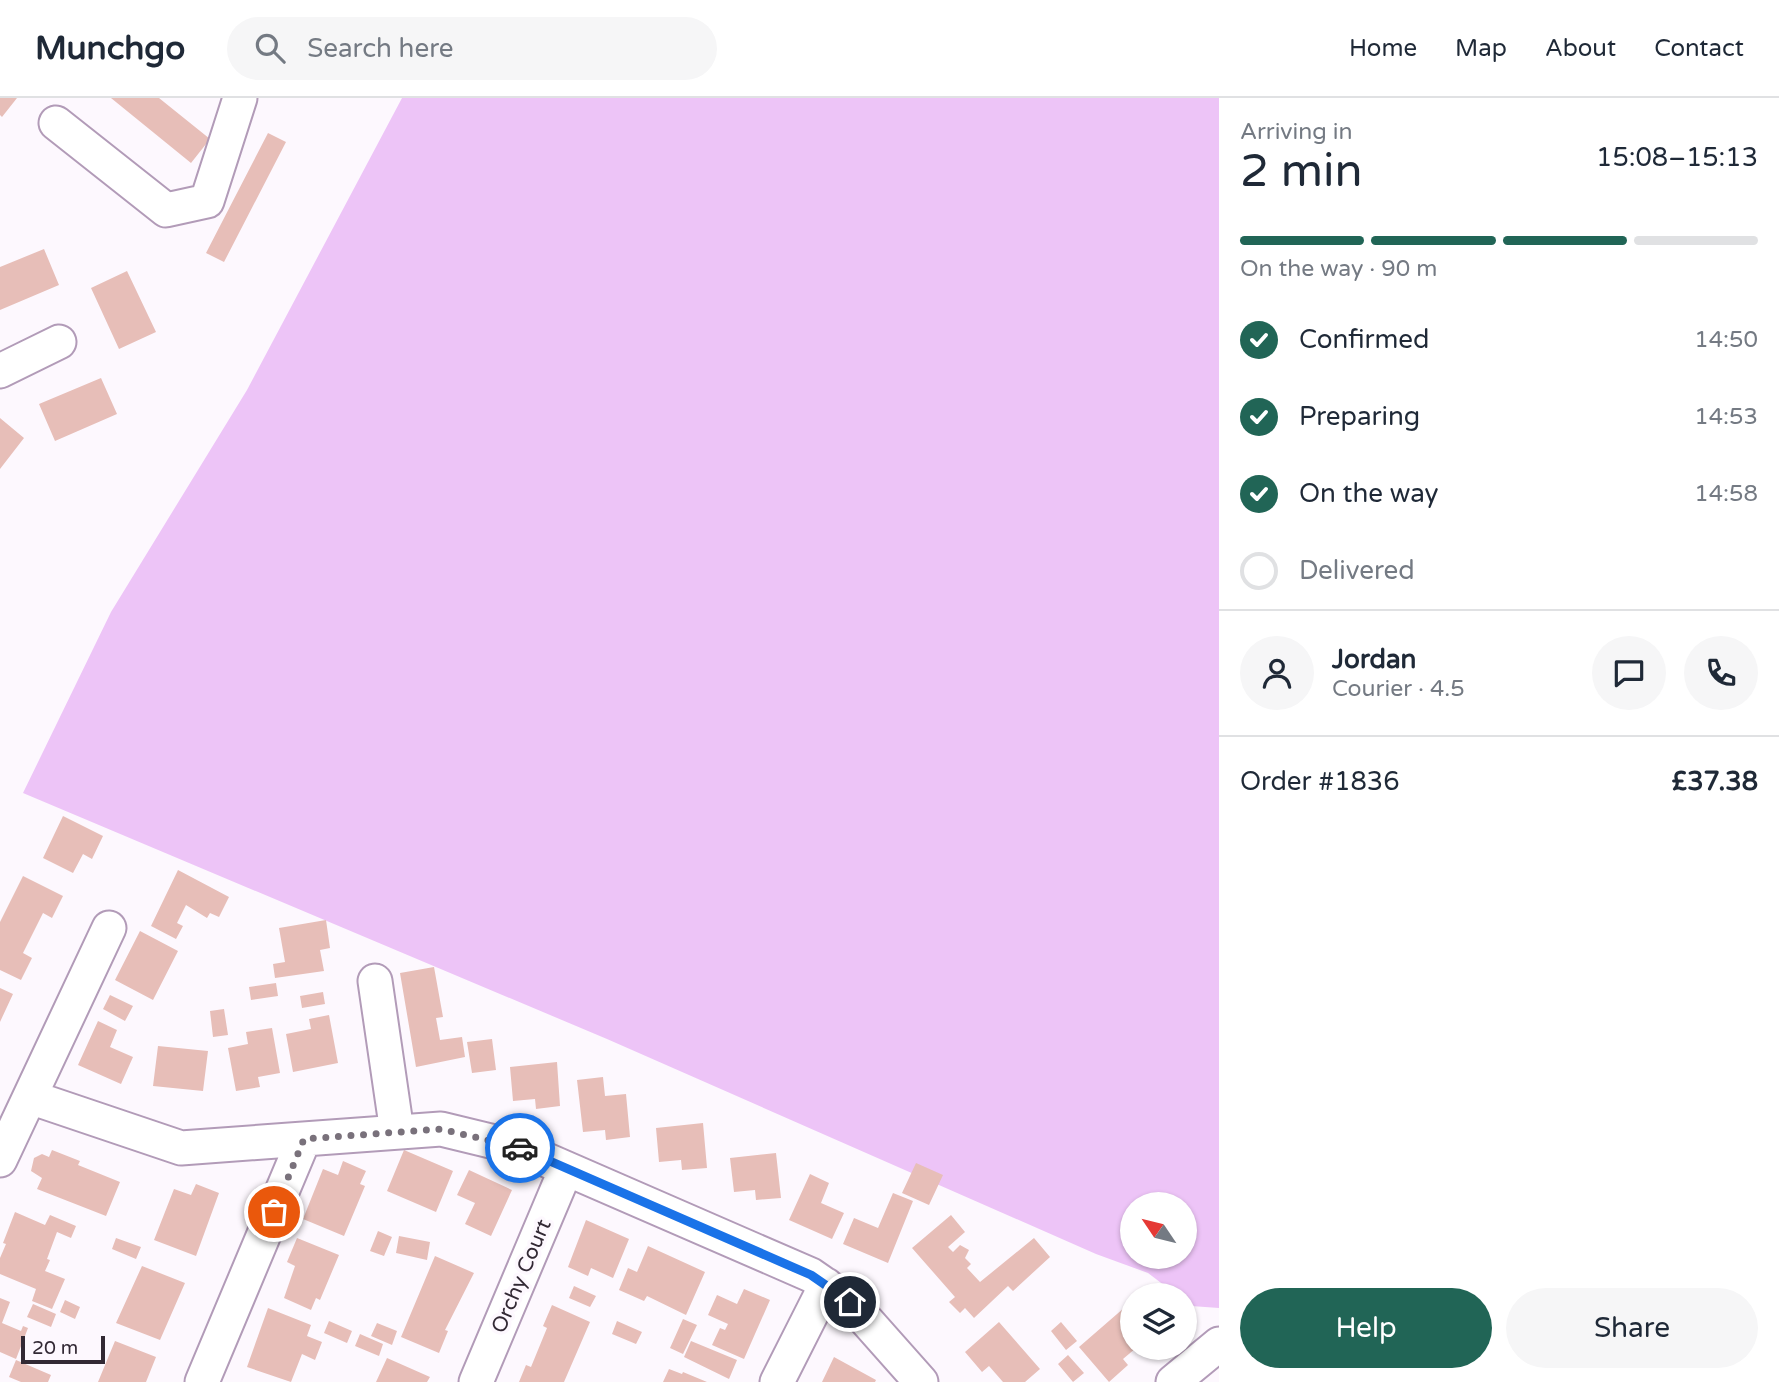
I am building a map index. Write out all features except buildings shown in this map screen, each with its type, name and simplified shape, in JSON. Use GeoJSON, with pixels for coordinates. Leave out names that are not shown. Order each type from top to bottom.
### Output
{"type":"FeatureCollection","features":[{"type":"Feature","properties":{"kind":"street"},"geometry":{"type":"LineString","coordinates":[[56,123],[166,210],[207,201],[240,98]]}},
{"type":"Feature","properties":{"kind":"street"},"geometry":{"type":"LineString","coordinates":[[0,372],[60,342]]}},
{"type":"Feature","properties":{"kind":"street"},"geometry":{"type":"LineString","coordinates":[[0,1160],[109,928]]}},
{"type":"Feature","properties":{"kind":"street"},"geometry":{"type":"LineString","coordinates":[[375,981],[397,1132]]}},
{"type":"Feature","properties":{"kind":"street"},"geometry":{"type":"LineString","coordinates":[[30,1097],[181,1148],[441,1129],[519,1148],[811,1275],[850,1302],[920,1382]]}},
{"type":"Feature","properties":{"kind":"street"},"geometry":{"type":"LineString","coordinates":[[202,1382],[304,1139]]}},
{"type":"Feature","properties":{"kind":"street","name":"Orchy Court"},"geometry":{"type":"LineString","coordinates":[[476,1382],[566,1169]]}},
{"type":"Feature","properties":{"kind":"street"},"geometry":{"type":"LineString","coordinates":[[776,1382],[826,1285]]}},
{"type":"Feature","properties":{"kind":"street"},"geometry":{"type":"LineString","coordinates":[[1174,1382],[1219,1344]]}},
{"type":"Feature","properties":{"kind":"shaded area"},"geometry":{"type":"Polygon","coordinates":[[[402,98],[1219,98],[1219,1308],[1197,1306],[1197,1283],[1161,1283],[1137,1269],[1197,1269],[1197,1192],[1120,1192],[1120,1263],[607,1039],[23,793],[111,612],[247,390],[402,98]]]}},
{"type":"Feature","properties":{"kind":"way so far"},"geometry":{"type":"LineString","coordinates":[[274,1212],[304,1139],[441,1129],[520,1148]]}},
{"type":"Feature","properties":{"kind":"route"},"geometry":{"type":"LineString","coordinates":[[520,1148],[811,1275],[850,1302]]}}]}
